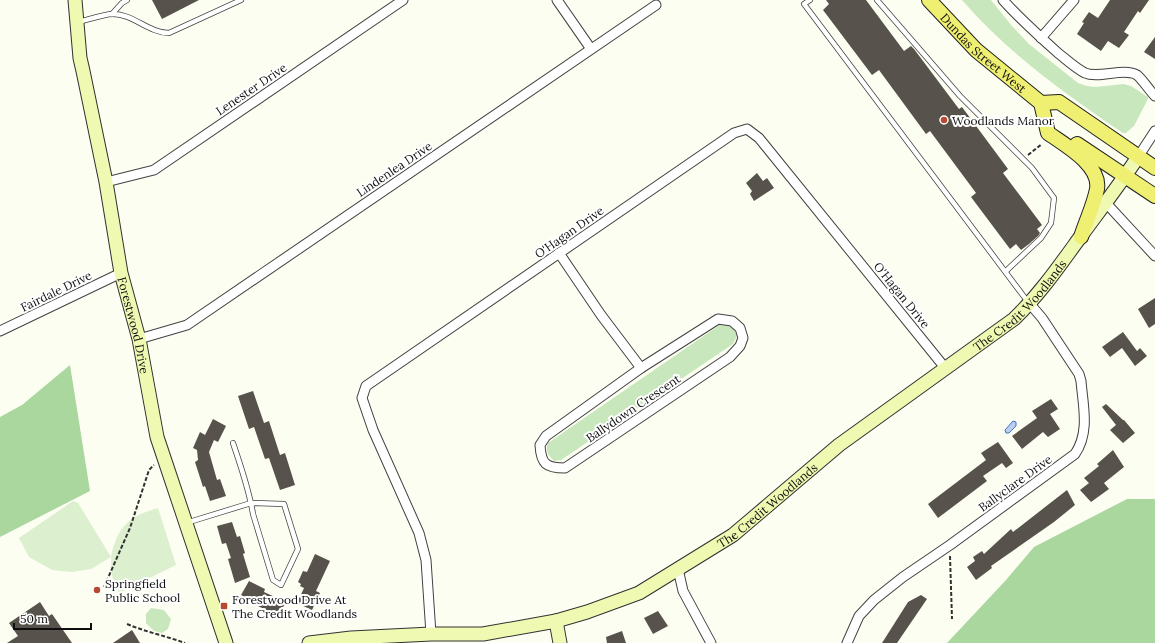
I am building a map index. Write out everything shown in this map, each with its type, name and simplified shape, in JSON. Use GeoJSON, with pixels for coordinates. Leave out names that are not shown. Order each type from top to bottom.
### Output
{"type":"FeatureCollection","features":[{"type":"Feature","properties":{"kind":"main road","name":"Dundas Street West"},"geometry":{"type":"LineString","coordinates":[[929,0],[976,50],[1041,103]]}},
{"type":"Feature","properties":{"kind":"main road"},"geometry":{"type":"LineString","coordinates":[[1081,237],[1097,188],[1096,178],[1093,171],[1081,157],[1048,133],[1041,103],[1059,102],[1155,168]]}},
{"type":"Feature","properties":{"kind":"main road"},"geometry":{"type":"LineString","coordinates":[[1045,120],[1089,152],[1155,196]]}},
{"type":"Feature","properties":{"kind":"street","name":"Forestwood Drive"},"geometry":{"type":"LineString","coordinates":[[75,0],[82,64],[106,182],[122,273],[139,339],[158,437],[226,643]]}},
{"type":"Feature","properties":{"kind":"street","name":"Lenester Drive"},"geometry":{"type":"LineString","coordinates":[[106,182],[154,170],[403,0]]}},
{"type":"Feature","properties":{"kind":"street"},"geometry":{"type":"LineString","coordinates":[[557,0],[591,49]]}},
{"type":"Feature","properties":{"kind":"street"},"geometry":{"type":"LineString","coordinates":[[1003,0],[1041,38],[1073,66],[1086,74],[1095,75],[1126,73],[1136,75],[1155,96]]}},
{"type":"Feature","properties":{"kind":"street"},"geometry":{"type":"LineString","coordinates":[[1041,38],[1074,0]]}},
{"type":"Feature","properties":{"kind":"street","name":"Lindenlea Drive"},"geometry":{"type":"LineString","coordinates":[[139,339],[187,325],[656,5]]}},
{"type":"Feature","properties":{"kind":"street","name":"O'Hagan Drive"},"geometry":{"type":"LineString","coordinates":[[431,634],[426,560],[419,533],[373,430],[362,398],[366,386],[734,133],[747,129],[760,138],[946,369]]}},
{"type":"Feature","properties":{"kind":"street"},"geometry":{"type":"LineString","coordinates":[[1138,157],[1155,131]]}},
{"type":"Feature","properties":{"kind":"street","name":"The Credit Woodlands"},"geometry":{"type":"LineString","coordinates":[[310,643],[351,638],[431,634],[483,634],[556,621],[587,612],[638,593],[733,535],[839,445],[1014,319],[1030,304],[1059,269],[1138,157]]}},
{"type":"Feature","properties":{"kind":"street"},"geometry":{"type":"LineString","coordinates":[[1106,203],[1155,256]]}},
{"type":"Feature","properties":{"kind":"street"},"geometry":{"type":"LineString","coordinates":[[559,254],[601,315],[641,368]]}},
{"type":"Feature","properties":{"kind":"street","name":"Fairdale Drive"},"geometry":{"type":"LineString","coordinates":[[0,331],[122,273]]}},
{"type":"Feature","properties":{"kind":"street","name":"Ballyclare Drive"},"geometry":{"type":"LineString","coordinates":[[847,643],[855,624],[864,609],[903,577],[950,545],[1075,454],[1082,443],[1085,431],[1081,381],[1079,374],[1042,318],[1030,304]]}},
{"type":"Feature","properties":{"kind":"street","name":"Ballydown Crescent"},"geometry":{"type":"LineString","coordinates":[[718,319],[732,321],[740,328],[743,338],[740,346],[730,357],[565,468],[554,468],[544,463],[541,456],[540,445],[546,436],[641,368],[718,319]]}},
{"type":"Feature","properties":{"kind":"street"},"geometry":{"type":"LineString","coordinates":[[678,569],[684,591],[711,643]]}},
{"type":"Feature","properties":{"kind":"street"},"geometry":{"type":"LineString","coordinates":[[556,621],[560,643]]}},
{"type":"Feature","properties":{"kind":"lane"},"geometry":{"type":"LineString","coordinates":[[112,14],[122,3],[127,0]]}},
{"type":"Feature","properties":{"kind":"lane"},"geometry":{"type":"LineString","coordinates":[[77,23],[112,14],[127,17],[161,32],[169,33],[241,0]]}},
{"type":"Feature","properties":{"kind":"lane"},"geometry":{"type":"LineString","coordinates":[[810,0],[804,4],[1030,304]]}},
{"type":"Feature","properties":{"kind":"lane"},"geometry":{"type":"LineString","coordinates":[[877,0],[960,96],[1032,168],[1054,198],[1051,223],[1042,238],[1006,271]]}},
{"type":"Feature","properties":{"kind":"lane"},"geometry":{"type":"LineString","coordinates":[[186,523],[251,504],[284,504],[298,549],[281,585],[273,580],[253,514],[251,504],[249,491],[233,443]]}},
{"type":"Feature","properties":{"kind":"path"},"geometry":{"type":"LineString","coordinates":[[1023,159],[1047,140]]}},
{"type":"Feature","properties":{"kind":"path"},"geometry":{"type":"LineString","coordinates":[[104,587],[130,528],[149,470],[163,454]]}},
{"type":"Feature","properties":{"kind":"path"},"geometry":{"type":"LineString","coordinates":[[950,545],[952,619]]}},
{"type":"Feature","properties":{"kind":"path"},"geometry":{"type":"LineString","coordinates":[[127,624],[150,633],[162,635],[185,643]]}},
{"type":"Feature","properties":{"kind":"green space"},"geometry":{"type":"Polygon","coordinates":[[[962,0],[991,0],[1029,44],[1078,83],[1095,87],[1124,84],[1131,86],[1148,97],[1134,126],[1126,133],[1123,133],[1059,88],[998,38],[962,0]]]}},
{"type":"Feature","properties":{"kind":"green space"},"geometry":{"type":"Polygon","coordinates":[[[721,324],[730,325],[735,330],[737,336],[733,344],[561,460],[554,461],[550,457],[547,451],[548,443],[721,324]]]}},
{"type":"Feature","properties":{"kind":"green space"},"geometry":{"type":"Polygon","coordinates":[[[70,365],[90,491],[0,537],[0,417],[22,405],[70,365]]]}},
{"type":"Feature","properties":{"kind":"green space"},"geometry":{"type":"Polygon","coordinates":[[[1127,499],[1155,499],[1155,643],[947,643],[1006,580],[1034,547],[1127,499]]]}},
{"type":"Feature","properties":{"kind":"green space"},"geometry":{"type":"Polygon","coordinates":[[[73,501],[78,503],[111,557],[91,569],[72,572],[52,570],[29,557],[19,538],[73,501]]]}},
{"type":"Feature","properties":{"kind":"green space"},"geometry":{"type":"Polygon","coordinates":[[[158,508],[176,565],[119,593],[112,576],[111,557],[117,538],[126,524],[139,515],[158,508]]]}},
{"type":"Feature","properties":{"kind":"green space"},"geometry":{"type":"Polygon","coordinates":[[[151,608],[164,610],[171,619],[168,629],[162,633],[154,631],[146,623],[146,614],[151,608]]]}},
{"type":"Feature","properties":{"kind":"water"},"geometry":{"type":"Polygon","coordinates":[[[1013,421],[1016,422],[1016,426],[1009,433],[1006,433],[1005,430],[1013,421]]]}},
{"type":"Feature","properties":{"kind":"building"},"geometry":{"type":"Polygon","coordinates":[[[152,0],[199,0],[162,19],[152,0]]]}},
{"type":"Feature","properties":{"kind":"building","name":"Woodlands Manor"},"geometry":{"type":"Polygon","coordinates":[[[826,0],[866,0],[904,51],[911,46],[914,49],[959,109],[962,107],[1008,169],[1003,173],[1042,225],[1037,229],[1040,233],[1038,236],[1029,244],[1021,250],[1016,244],[1010,249],[971,197],[976,193],[930,131],[926,134],[879,70],[872,75],[823,10],[829,4],[826,0]]]}},
{"type":"Feature","properties":{"kind":"building"},"geometry":{"type":"Polygon","coordinates":[[[1110,0],[1149,0],[1140,13],[1138,11],[1124,32],[1129,35],[1119,48],[1108,41],[1101,51],[1077,34],[1084,23],[1082,22],[1089,12],[1098,18],[1110,0]]]}},
{"type":"Feature","properties":{"kind":"building"},"geometry":{"type":"Polygon","coordinates":[[[1155,37],[1155,59],[1144,52],[1155,37]]]}},
{"type":"Feature","properties":{"kind":"building"},"geometry":{"type":"Polygon","coordinates":[[[757,173],[763,181],[767,178],[774,188],[754,201],[750,194],[752,191],[746,183],[757,173]]]}},
{"type":"Feature","properties":{"kind":"building"},"geometry":{"type":"Polygon","coordinates":[[[1155,298],[1155,324],[1149,328],[1138,309],[1155,298]]]}},
{"type":"Feature","properties":{"kind":"building"},"geometry":{"type":"Polygon","coordinates":[[[1123,332],[1137,351],[1140,348],[1147,356],[1135,366],[1122,348],[1110,357],[1102,347],[1123,332]]]}},
{"type":"Feature","properties":{"kind":"building"},"geometry":{"type":"Polygon","coordinates":[[[253,391],[264,423],[269,421],[280,455],[285,453],[295,485],[280,490],[269,458],[265,459],[254,427],[249,429],[238,396],[253,391]]]}},
{"type":"Feature","properties":{"kind":"building"},"geometry":{"type":"Polygon","coordinates":[[[1051,399],[1058,409],[1050,414],[1060,429],[1048,437],[1043,432],[1022,449],[1012,436],[1037,418],[1032,411],[1051,399]]]}},
{"type":"Feature","properties":{"kind":"building"},"geometry":{"type":"Polygon","coordinates":[[[1106,404],[1124,420],[1135,433],[1123,443],[1110,430],[1116,425],[1102,407],[1106,404]]]}},
{"type":"Feature","properties":{"kind":"building"},"geometry":{"type":"Polygon","coordinates":[[[213,419],[226,426],[218,442],[214,440],[209,452],[217,480],[220,479],[226,496],[210,501],[205,486],[203,487],[195,462],[198,460],[197,450],[193,448],[200,432],[205,435],[213,419]]]}},
{"type":"Feature","properties":{"kind":"building"},"geometry":{"type":"Polygon","coordinates":[[[998,442],[1013,463],[1006,468],[1002,463],[983,476],[987,481],[938,518],[928,504],[986,460],[981,453],[998,442]]]}},
{"type":"Feature","properties":{"kind":"building"},"geometry":{"type":"Polygon","coordinates":[[[1113,450],[1124,467],[1104,483],[1109,489],[1091,502],[1080,490],[1089,483],[1084,478],[1099,466],[1097,464],[1113,450]]]}},
{"type":"Feature","properties":{"kind":"building"},"geometry":{"type":"Polygon","coordinates":[[[1067,490],[1075,505],[1054,522],[991,566],[992,568],[976,580],[967,567],[975,561],[973,557],[982,551],[984,554],[1011,529],[1013,532],[1067,490]]]}},
{"type":"Feature","properties":{"kind":"building"},"geometry":{"type":"Polygon","coordinates":[[[232,522],[237,537],[240,536],[245,553],[243,554],[250,577],[235,583],[228,559],[231,558],[226,543],[222,544],[217,526],[232,522]]]}},
{"type":"Feature","properties":{"kind":"building"},"geometry":{"type":"Polygon","coordinates":[[[315,554],[330,561],[316,591],[320,593],[312,610],[297,603],[304,588],[300,586],[301,584],[298,582],[303,571],[307,572],[315,554]]]}},
{"type":"Feature","properties":{"kind":"building"},"geometry":{"type":"Polygon","coordinates":[[[249,581],[265,589],[264,592],[286,602],[278,616],[256,605],[256,603],[241,595],[249,581]]]}},
{"type":"Feature","properties":{"kind":"building"},"geometry":{"type":"Polygon","coordinates":[[[921,595],[927,599],[897,643],[882,643],[908,602],[921,595]]]}},
{"type":"Feature","properties":{"kind":"building"},"geometry":{"type":"Polygon","coordinates":[[[40,602],[49,616],[52,614],[72,643],[7,643],[18,636],[9,623],[40,602]]]}},
{"type":"Feature","properties":{"kind":"building"},"geometry":{"type":"Polygon","coordinates":[[[658,611],[668,626],[653,634],[644,618],[658,611]]]}},
{"type":"Feature","properties":{"kind":"building"},"geometry":{"type":"Polygon","coordinates":[[[132,630],[140,643],[113,643],[132,630]]]}},
{"type":"Feature","properties":{"kind":"building"},"geometry":{"type":"Polygon","coordinates":[[[622,631],[626,643],[607,643],[606,637],[622,631]]]}},
{"type":"Feature","properties":{"kind":"place","name":"Woodlands Manor"},"geometry":{"type":"Point","coordinates":[944,120]}},
{"type":"Feature","properties":{"kind":"place","name":"Springfield Public School"},"geometry":{"type":"Point","coordinates":[97,590]}},
{"type":"Feature","properties":{"kind":"place","name":"Forestwood Drive At The Credit Woodlands"},"geometry":{"type":"Point","coordinates":[224,606]}}]}
